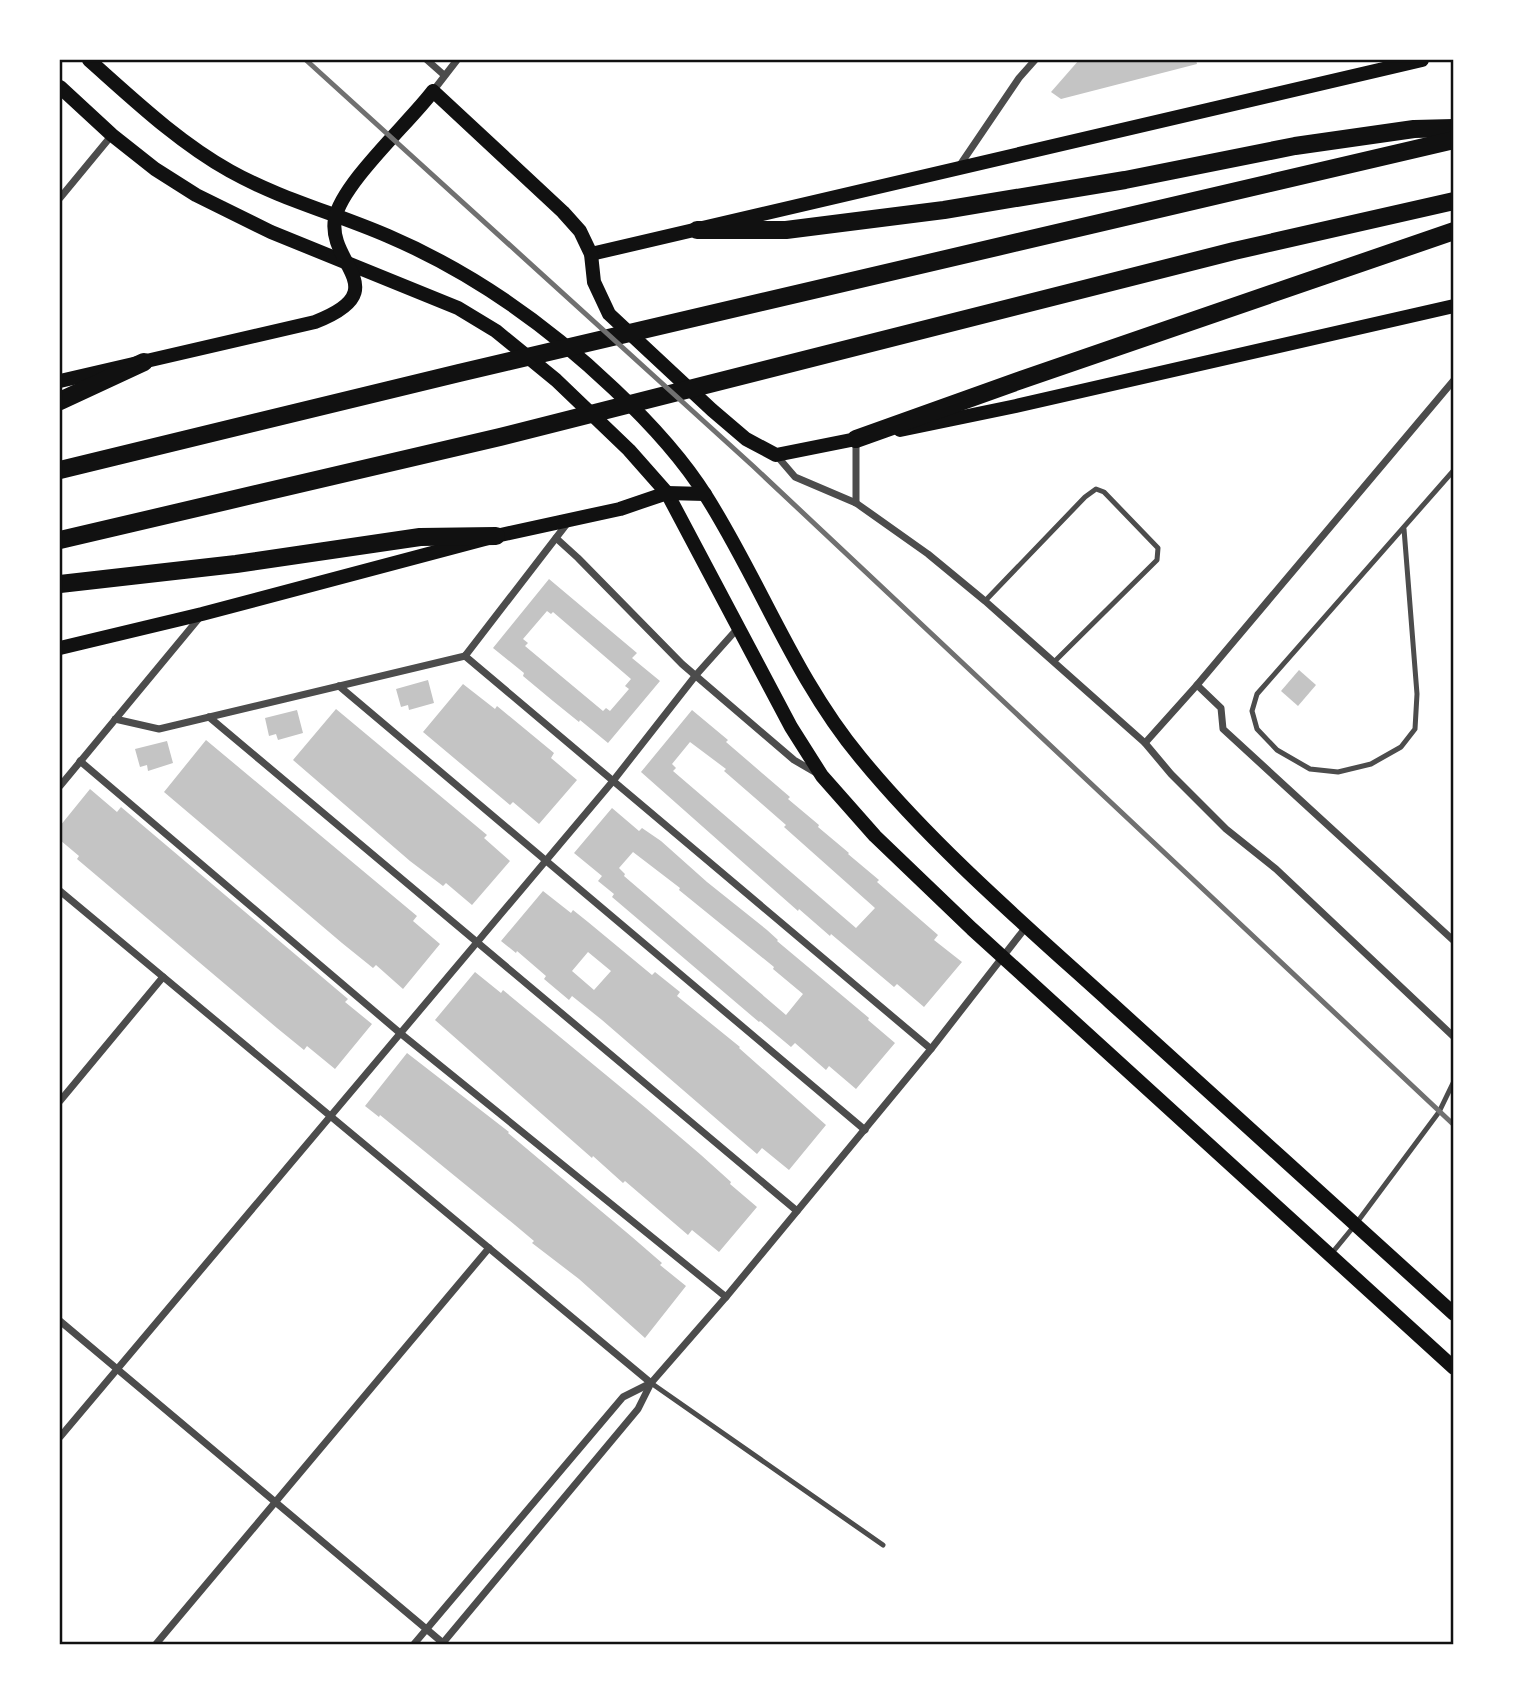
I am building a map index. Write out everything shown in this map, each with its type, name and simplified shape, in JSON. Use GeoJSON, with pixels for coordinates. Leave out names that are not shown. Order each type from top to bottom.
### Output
{"type":"FeatureCollection","features":[{"type":"Feature","properties":{"kind":"highway"},"geometry":{"type":"LineString","coordinates":[[697,230],[786,230],[944,210],[1125,180],[1295,146],[1414,129],[1454,128]]}},
{"type":"Feature","properties":{"kind":"highway"},"geometry":{"type":"LineString","coordinates":[[60,470],[459,373],[1454,140]]}},
{"type":"Feature","properties":{"kind":"highway"},"geometry":{"type":"LineString","coordinates":[[60,540],[500,437],[1234,251],[1454,201]]}},
{"type":"Feature","properties":{"kind":"highway"},"geometry":{"type":"LineString","coordinates":[[856,439],[1454,231]]}},
{"type":"Feature","properties":{"kind":"highway"},"geometry":{"type":"LineString","coordinates":[[60,401],[144,362]]}},
{"type":"Feature","properties":{"kind":"highway"},"geometry":{"type":"LineString","coordinates":[[60,584],[236,564],[420,537],[496,536]]}},
{"type":"Feature","properties":{"kind":"main road"},"geometry":{"type":"LineString","coordinates":[[89,60],[137,103],[225,168],[265,190],[385,235],[443,261],[516,307],[558,339],[615,390],[671,448],[705,494],[819,699],[856,753],[902,806],[1026,926],[1454,1314]]}},
{"type":"Feature","properties":{"kind":"main road"},"geometry":{"type":"LineString","coordinates":[[591,254],[1423,60]]}},
{"type":"Feature","properties":{"kind":"main road"},"geometry":{"type":"LineString","coordinates":[[60,87],[112,135],[155,169],[232,215],[458,308],[496,331],[556,380],[629,450],[667,493],[791,727],[822,776],[875,836],[1002,956],[1454,1368]]}},
{"type":"Feature","properties":{"kind":"main road"},"geometry":{"type":"LineString","coordinates":[[60,382],[315,322],[335,314],[346,304],[354,291],[355,276],[335,234],[335,216],[354,182],[433,91],[580,231],[591,254],[594,282],[609,314],[712,411],[746,439],[776,455],[1016,406],[1454,306]]}},
{"type":"Feature","properties":{"kind":"main road"},"geometry":{"type":"LineString","coordinates":[[60,648],[202,614],[496,536],[620,509],[667,493],[705,494]]}},
{"type":"Feature","properties":{"kind":"street"},"geometry":{"type":"LineString","coordinates":[[427,60],[444,75]]}},
{"type":"Feature","properties":{"kind":"street"},"geometry":{"type":"LineString","coordinates":[[433,91],[457,60]]}},
{"type":"Feature","properties":{"kind":"street"},"geometry":{"type":"LineString","coordinates":[[958,169],[1019,78],[1035,60]]}},
{"type":"Feature","properties":{"kind":"street"},"geometry":{"type":"LineString","coordinates":[[60,198],[112,135]]}},
{"type":"Feature","properties":{"kind":"street"},"geometry":{"type":"LineString","coordinates":[[1145,743],[1454,380]]}},
{"type":"Feature","properties":{"kind":"street"},"geometry":{"type":"LineString","coordinates":[[856,439],[856,503]]}},
{"type":"Feature","properties":{"kind":"street"},"geometry":{"type":"LineString","coordinates":[[776,455],[795,477],[856,503],[928,554],[985,601],[1145,743],[1171,774],[1226,829],[1276,869],[1454,1037]]}},
{"type":"Feature","properties":{"kind":"street"},"geometry":{"type":"LineString","coordinates":[[115,719],[159,729],[465,656],[572,518]]}},
{"type":"Feature","properties":{"kind":"street"},"geometry":{"type":"LineString","coordinates":[[556,538],[696,675],[794,760],[822,776]]}},
{"type":"Feature","properties":{"kind":"street"},"geometry":{"type":"LineString","coordinates":[[60,786],[202,614]]}},
{"type":"Feature","properties":{"kind":"street"},"geometry":{"type":"LineString","coordinates":[[60,1437],[738,628]]}},
{"type":"Feature","properties":{"kind":"street"},"geometry":{"type":"LineString","coordinates":[[465,656],[932,1049]]}},
{"type":"Feature","properties":{"kind":"street"},"geometry":{"type":"LineString","coordinates":[[1197,685],[1221,708],[1223,729],[1454,941]]}},
{"type":"Feature","properties":{"kind":"street"},"geometry":{"type":"LineString","coordinates":[[339,686],[865,1130]]}},
{"type":"Feature","properties":{"kind":"street"},"geometry":{"type":"LineString","coordinates":[[209,717],[797,1211]]}},
{"type":"Feature","properties":{"kind":"street"},"geometry":{"type":"LineString","coordinates":[[80,761],[400,1033],[726,1297]]}},
{"type":"Feature","properties":{"kind":"street"},"geometry":{"type":"LineString","coordinates":[[60,891],[652,1383]]}},
{"type":"Feature","properties":{"kind":"street"},"geometry":{"type":"LineString","coordinates":[[60,1321],[442,1644],[638,1409],[652,1383],[932,1049],[1026,926]]}},
{"type":"Feature","properties":{"kind":"street"},"geometry":{"type":"LineString","coordinates":[[60,1101],[163,977]]}},
{"type":"Feature","properties":{"kind":"street"},"geometry":{"type":"LineString","coordinates":[[156,1644],[489,1248]]}},
{"type":"Feature","properties":{"kind":"street"},"geometry":{"type":"LineString","coordinates":[[414,1644],[623,1397],[652,1383]]}},
{"type":"Feature","properties":{"kind":"lane"},"geometry":{"type":"LineString","coordinates":[[1404,529],[1417,694],[1415,729],[1401,747],[1371,764],[1338,772],[1310,769],[1277,750],[1257,729],[1252,711],[1256,694],[1454,470]]}},
{"type":"Feature","properties":{"kind":"lane"},"geometry":{"type":"LineString","coordinates":[[985,601],[1085,497],[1096,489],[1104,492],[1158,548],[1157,560],[1054,663]]}},
{"type":"Feature","properties":{"kind":"lane"},"geometry":{"type":"LineString","coordinates":[[1329,1255],[1355,1225],[1439,1112],[1454,1081]]}},
{"type":"Feature","properties":{"kind":"lane"},"geometry":{"type":"LineString","coordinates":[[652,1383],[883,1545]]}},
{"type":"Feature","properties":{"kind":"building"},"geometry":{"type":"Polygon","coordinates":[[[1079,60],[1196,60],[1197,64],[1061,99],[1051,92],[1079,60]]]}},
{"type":"Feature","properties":{"kind":"building"},"geometry":{"type":"Polygon","coordinates":[[[549,579],[637,653],[632,658],[660,681],[608,743],[553,701],[493,648],[549,579]],[[547,611],[523,639],[528,643],[525,646],[603,711],[606,708],[610,711],[629,689],[625,686],[631,679],[553,612],[551,614],[547,611]]]}},
{"type":"Feature","properties":{"kind":"building"},"geometry":{"type":"Polygon","coordinates":[[[1299,670],[1316,685],[1298,706],[1281,691],[1299,670]]]}},
{"type":"Feature","properties":{"kind":"building"},"geometry":{"type":"Polygon","coordinates":[[[428,680],[434,703],[409,710],[408,705],[401,707],[396,689],[428,680]]]}},
{"type":"Feature","properties":{"kind":"building"},"geometry":{"type":"Polygon","coordinates":[[[463,684],[495,709],[497,706],[554,753],[551,758],[577,780],[539,824],[513,802],[510,805],[423,732],[463,684]]]}},
{"type":"Feature","properties":{"kind":"building"},"geometry":{"type":"Polygon","coordinates":[[[336,709],[487,835],[484,838],[510,861],[472,905],[446,883],[443,886],[410,861],[293,760],[336,709]]]}},
{"type":"Feature","properties":{"kind":"building"},"geometry":{"type":"Polygon","coordinates":[[[297,710],[303,733],[278,740],[276,734],[269,736],[265,718],[297,710]]]}},
{"type":"Feature","properties":{"kind":"building"},"geometry":{"type":"Polygon","coordinates":[[[692,710],[728,740],[726,742],[790,797],[788,799],[819,825],[818,827],[938,935],[934,940],[962,962],[924,1007],[897,984],[894,987],[831,934],[830,936],[799,909],[798,911],[641,772],[692,710]],[[690,742],[672,764],[676,768],[673,771],[856,928],[875,908],[784,827],[786,825],[724,771],[726,769],[690,742]]]}},
{"type":"Feature","properties":{"kind":"building"},"geometry":{"type":"Polygon","coordinates":[[[206,740],[417,916],[413,921],[440,944],[403,989],[376,965],[373,968],[342,943],[164,792],[206,740]]]}},
{"type":"Feature","properties":{"kind":"building"},"geometry":{"type":"Polygon","coordinates":[[[167,741],[173,763],[148,771],[147,765],[140,767],[135,749],[167,741]]]}},
{"type":"Feature","properties":{"kind":"building"},"geometry":{"type":"Polygon","coordinates":[[[90,789],[117,812],[121,807],[348,999],[345,1002],[372,1024],[335,1069],[307,1046],[304,1050],[277,1028],[77,859],[79,856],[60,840],[60,826],[90,789]]]}},
{"type":"Feature","properties":{"kind":"building"},"geometry":{"type":"Polygon","coordinates":[[[612,808],[639,831],[642,828],[661,841],[895,1043],[856,1089],[829,1066],[826,1070],[795,1043],[791,1047],[759,1022],[612,897],[614,894],[598,881],[602,876],[574,853],[612,808]],[[633,852],[619,868],[624,876],[786,1015],[803,994],[679,890],[680,888],[633,852]]]}},
{"type":"Feature","properties":{"kind":"building"},"geometry":{"type":"Polygon","coordinates":[[[543,891],[571,913],[573,910],[652,975],[655,972],[680,992],[677,996],[740,1047],[826,1125],[789,1170],[762,1148],[757,1154],[602,1020],[572,996],[569,1000],[544,979],[546,976],[501,941],[543,891]],[[588,952],[572,971],[594,990],[611,971],[588,952]]]}},
{"type":"Feature","properties":{"kind":"building"},"geometry":{"type":"Polygon","coordinates":[[[475,972],[501,993],[503,990],[646,1108],[757,1207],[719,1252],[692,1230],[688,1235],[625,1181],[623,1183],[593,1156],[592,1158],[435,1020],[475,972]]]}},
{"type":"Feature","properties":{"kind":"building"},"geometry":{"type":"Polygon","coordinates":[[[407,1053],[509,1132],[686,1286],[645,1338],[579,1279],[532,1243],[534,1241],[515,1225],[380,1115],[379,1117],[365,1106],[407,1053]]]}},
{"type":"Feature","properties":{"kind":"railway"},"geometry":{"type":"LineString","coordinates":[[306,60],[753,466],[1454,1125]]}}]}
